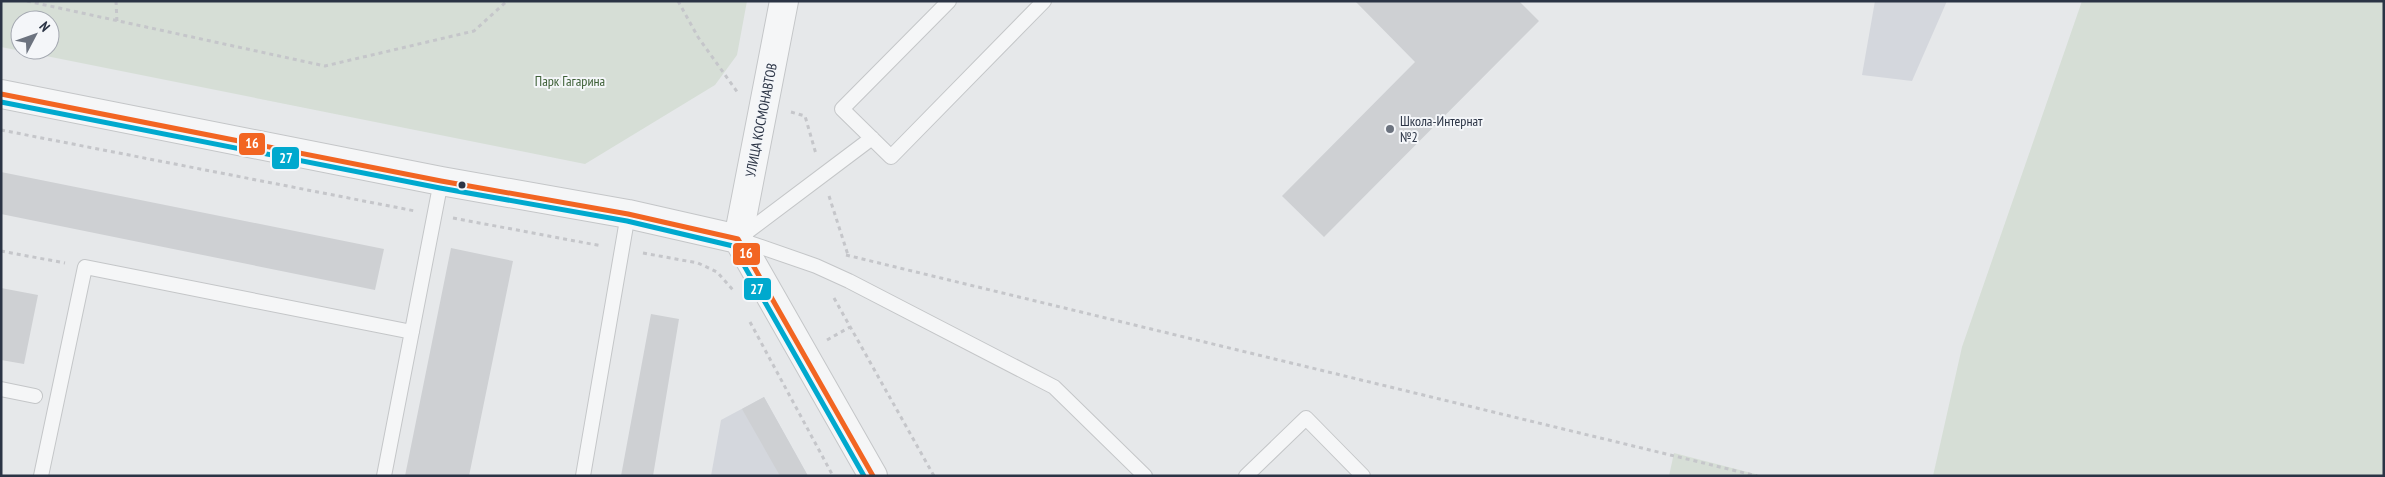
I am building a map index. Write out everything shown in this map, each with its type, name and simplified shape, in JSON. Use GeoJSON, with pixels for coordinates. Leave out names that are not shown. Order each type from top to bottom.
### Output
{"type":"FeatureCollection","features":[{"type":"Feature","properties":{"kind":"street","name":"УЛИЦА КОСМОНАВТОВ"},"geometry":{"type":"LineString","coordinates":[[738,239],[784,1]]}},
{"type":"Feature","properties":{"kind":"street"},"geometry":{"type":"LineString","coordinates":[[1,94],[441,181],[628,214],[738,239],[873,476]]}},
{"type":"Feature","properties":{"kind":"lane"},"geometry":{"type":"LineString","coordinates":[[949,1],[842,109],[891,156],[1044,1]]}},
{"type":"Feature","properties":{"kind":"lane"},"geometry":{"type":"LineString","coordinates":[[738,239],[872,138]]}},
{"type":"Feature","properties":{"kind":"lane"},"geometry":{"type":"LineString","coordinates":[[384,476],[441,181]]}},
{"type":"Feature","properties":{"kind":"lane"},"geometry":{"type":"LineString","coordinates":[[583,476],[628,214]]}},
{"type":"Feature","properties":{"kind":"lane"},"geometry":{"type":"LineString","coordinates":[[738,239],[816,266],[849,281],[1054,387],[1145,476]]}},
{"type":"Feature","properties":{"kind":"lane"},"geometry":{"type":"LineString","coordinates":[[41,476],[85,267],[412,332]]}},
{"type":"Feature","properties":{"kind":"lane"},"geometry":{"type":"LineString","coordinates":[[1,389],[35,396]]}},
{"type":"Feature","properties":{"kind":"lane"},"geometry":{"type":"LineString","coordinates":[[1246,476],[1306,418],[1364,476]]}},
{"type":"Feature","properties":{"kind":"path"},"geometry":{"type":"LineString","coordinates":[[27,1],[325,66],[474,31],[506,1]]}},
{"type":"Feature","properties":{"kind":"path"},"geometry":{"type":"LineString","coordinates":[[116,1],[117,22]]}},
{"type":"Feature","properties":{"kind":"path"},"geometry":{"type":"LineString","coordinates":[[1,130],[698,263],[717,272],[735,292]]}},
{"type":"Feature","properties":{"kind":"path"},"geometry":{"type":"LineString","coordinates":[[1,251],[85,267]]}},
{"type":"Feature","properties":{"kind":"path"},"geometry":{"type":"LineString","coordinates":[[934,476],[816,266],[848,255],[1757,476]]}},
{"type":"Feature","properties":{"kind":"path"},"geometry":{"type":"LineString","coordinates":[[748,317],[833,476]]}},
{"type":"Feature","properties":{"kind":"shaded area"},"geometry":{"type":"Polygon","coordinates":[[[1875,1],[1947,1],[1912,81],[1862,75],[1875,1]]]}},
{"type":"Feature","properties":{"kind":"shaded area"},"geometry":{"type":"Polygon","coordinates":[[[764,397],[808,476],[711,476],[721,420],[764,397]]]}},
{"type":"Feature","properties":{"kind":"green space","name":"Парк Гагарина"},"geometry":{"type":"Polygon","coordinates":[[[1,1],[747,1],[737,55],[715,85],[585,164],[60,59],[60,10],[10,10],[10,49],[1,47],[1,1]]]}},
{"type":"Feature","properties":{"kind":"green space"},"geometry":{"type":"Polygon","coordinates":[[[2082,1],[2384,1],[2384,476],[1933,476],[1962,347],[2082,1]]]}},
{"type":"Feature","properties":{"kind":"green space"},"geometry":{"type":"Polygon","coordinates":[[[1674,453],[1763,476],[1669,476],[1674,453]]]}},
{"type":"Feature","properties":{"kind":"building","name":"Школа-Интернат №2"},"geometry":{"type":"Polygon","coordinates":[[[1355,1],[1519,1],[1539,21],[1324,237],[1282,196],[1415,62],[1355,1]]]}},
{"type":"Feature","properties":{"kind":"building"},"geometry":{"type":"Polygon","coordinates":[[[1,172],[384,249],[375,290],[1,214],[1,172]]]}},
{"type":"Feature","properties":{"kind":"building"},"geometry":{"type":"Polygon","coordinates":[[[451,248],[513,261],[469,476],[405,476],[451,248]]]}},
{"type":"Feature","properties":{"kind":"building"},"geometry":{"type":"Polygon","coordinates":[[[1,288],[38,295],[24,364],[1,360],[1,288]]]}},
{"type":"Feature","properties":{"kind":"building"},"geometry":{"type":"Polygon","coordinates":[[[651,314],[679,319],[653,476],[621,476],[651,314]]]}},
{"type":"Feature","properties":{"kind":"building"},"geometry":{"type":"Polygon","coordinates":[[[764,397],[808,476],[780,476],[742,409],[764,397]]]}},
{"type":"Feature","properties":{"kind":"transit line","name":"16"},"geometry":{"type":"LineString","coordinates":[[1,94],[441,181],[628,214],[738,239],[873,476]]}},
{"type":"Feature","properties":{"kind":"transit line","name":"27"},"geometry":{"type":"LineString","coordinates":[[1,102],[440,188],[627,221],[733,246],[864,476]]}},
{"type":"Feature","properties":{"kind":"place","name":"Школа-Интернат №2"},"geometry":{"type":"Point","coordinates":[1390,129]}}]}
